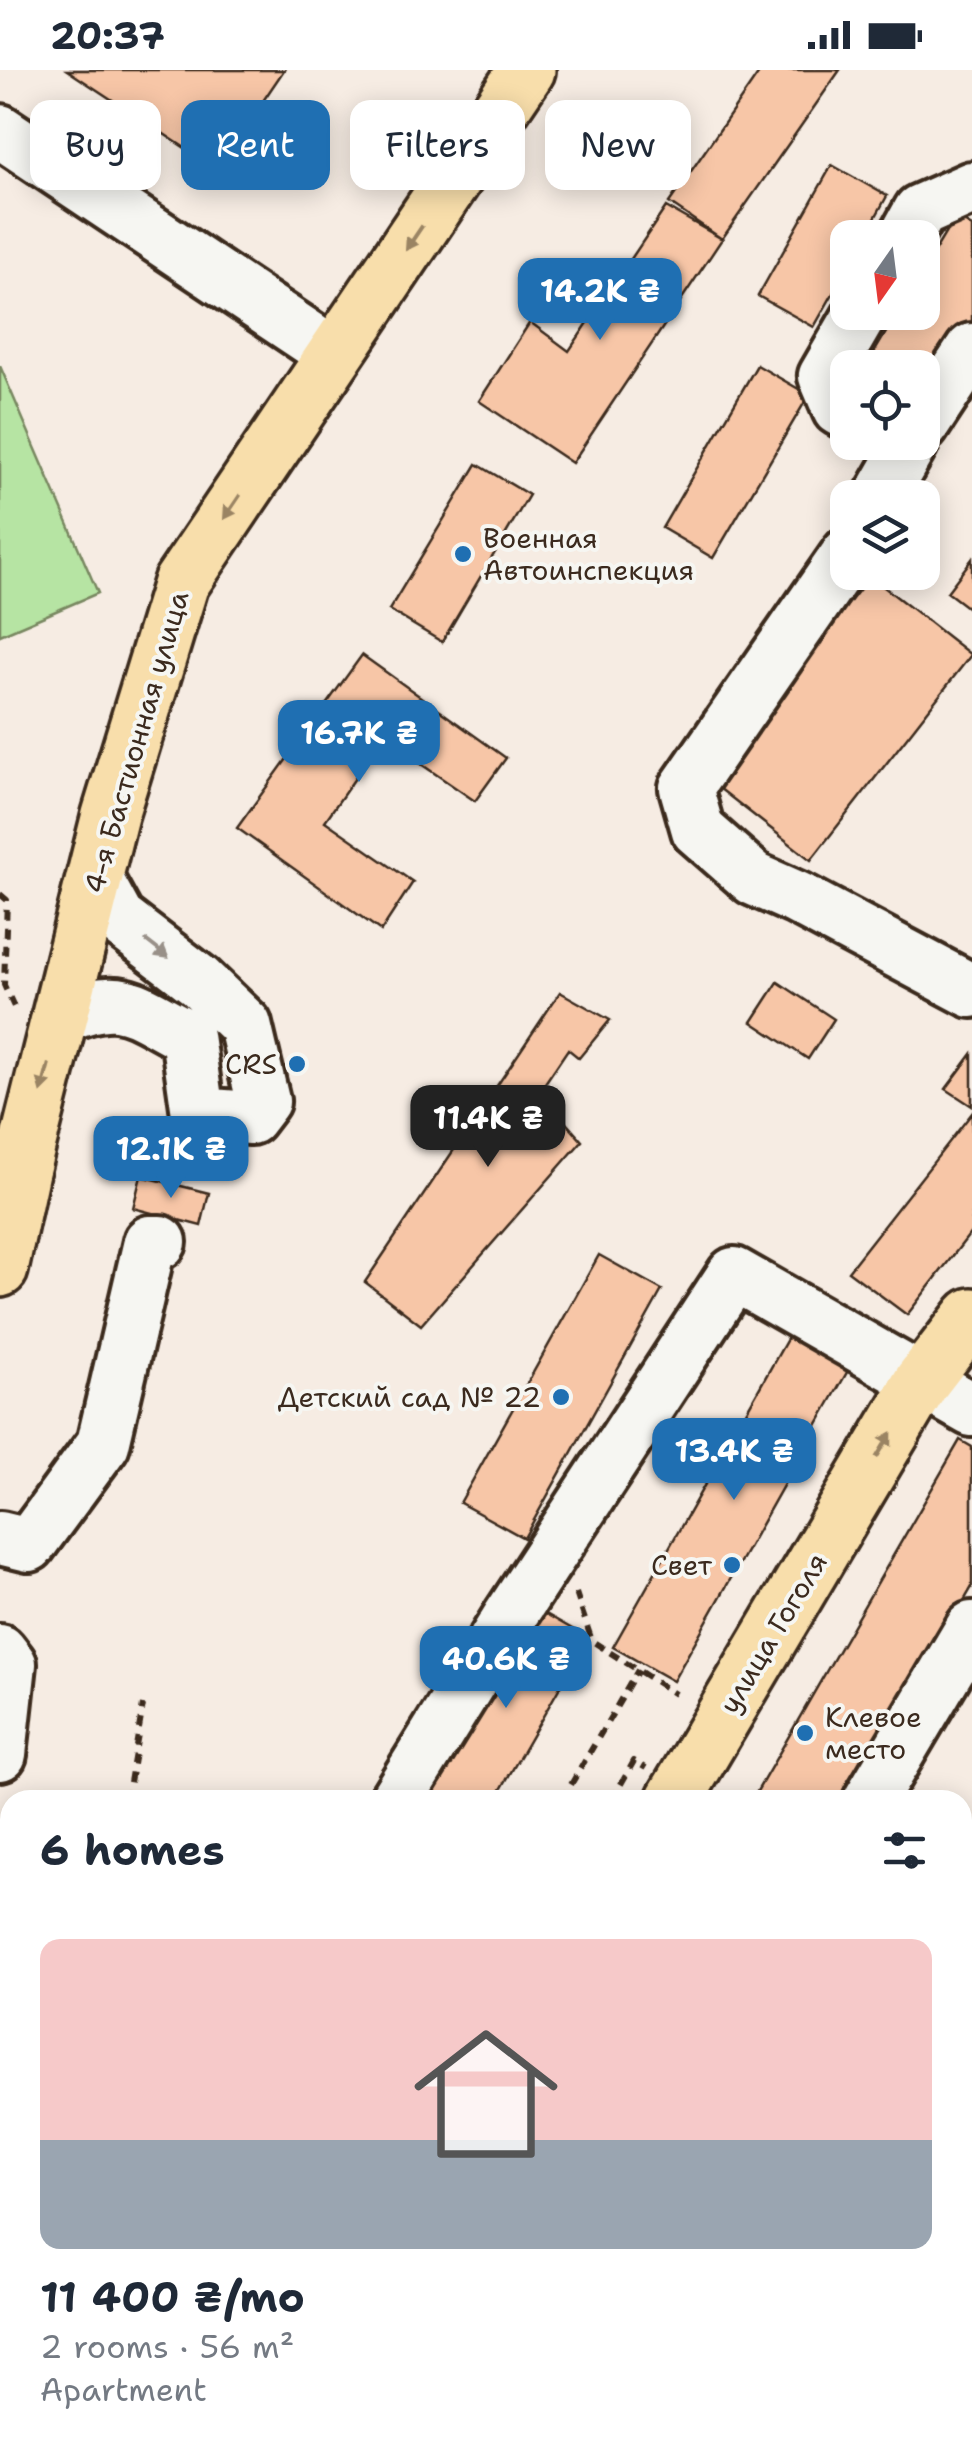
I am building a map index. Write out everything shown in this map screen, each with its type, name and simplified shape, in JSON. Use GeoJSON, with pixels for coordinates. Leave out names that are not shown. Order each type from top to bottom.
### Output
{"type":"FeatureCollection","features":[{"type":"Feature","properties":{"kind":"main road","name":"4-я Бастионная улица"},"geometry":{"type":"LineString","coordinates":[[0,1270],[21,1171],[41,1019],[94,877],[182,583],[528,70]]}},
{"type":"Feature","properties":{"kind":"main road","name":"улица Гоголя"},"geometry":{"type":"LineString","coordinates":[[680,1790],[922,1381],[972,1316]]}},
{"type":"Feature","properties":{"kind":"street"},"geometry":{"type":"LineString","coordinates":[[0,131],[335,355]]}},
{"type":"Feature","properties":{"kind":"street"},"geometry":{"type":"LineString","coordinates":[[915,220],[920,211],[972,188]]}},
{"type":"Feature","properties":{"kind":"street"},"geometry":{"type":"LineString","coordinates":[[940,396],[972,350]]}},
{"type":"Feature","properties":{"kind":"street"},"geometry":{"type":"LineString","coordinates":[[830,580],[686,788],[698,830],[754,879],[798,898],[972,991]]}},
{"type":"Feature","properties":{"kind":"street"},"geometry":{"type":"LineString","coordinates":[[41,1019],[95,1002],[123,1003],[187,1036],[198,1114],[250,1118],[262,1101],[246,1025],[198,981],[118,919],[94,877]]}},
{"type":"Feature","properties":{"kind":"street"},"geometry":{"type":"LineString","coordinates":[[0,1538],[29,1545],[104,1444],[150,1242],[160,1242]]}},
{"type":"Feature","properties":{"kind":"street"},"geometry":{"type":"LineString","coordinates":[[402,1790],[734,1274],[972,1410]]}},
{"type":"Feature","properties":{"kind":"street"},"geometry":{"type":"LineString","coordinates":[[876,1790],[972,1628]]}},
{"type":"Feature","properties":{"kind":"street"},"geometry":{"type":"LineString","coordinates":[[0,1651],[10,1664],[0,1754]]}},
{"type":"Feature","properties":{"kind":"path"},"geometry":{"type":"LineString","coordinates":[[0,894],[8,900],[4,985],[41,1019]]}},
{"type":"Feature","properties":{"kind":"path"},"geometry":{"type":"LineString","coordinates":[[559,1541],[592,1641],[675,1694]]}},
{"type":"Feature","properties":{"kind":"path"},"geometry":{"type":"LineString","coordinates":[[568,1790],[638,1670]]}},
{"type":"Feature","properties":{"kind":"path"},"geometry":{"type":"LineString","coordinates":[[129,1790],[142,1705]]}},
{"type":"Feature","properties":{"kind":"green space"},"geometry":{"type":"Polygon","coordinates":[[[0,366],[98,593],[0,635],[0,366]]]}},
{"type":"Feature","properties":{"kind":"building"},"geometry":{"type":"Polygon","coordinates":[[[67,70],[284,70],[264,100],[181,100],[181,145],[161,132],[161,100],[112,100],[67,70]]]}},
{"type":"Feature","properties":{"kind":"building"},"geometry":{"type":"Polygon","coordinates":[[[761,70],[840,70],[722,239],[669,203],[678,190],[691,190],[691,171],[761,70]]]}},
{"type":"Feature","properties":{"kind":"building"},"geometry":{"type":"Polygon","coordinates":[[[832,165],[887,196],[874,220],[830,220],[830,299],[814,327],[758,296],[832,165]]]}},
{"type":"Feature","properties":{"kind":"building"},"geometry":{"type":"Polygon","coordinates":[[[666,207],[722,239],[572,463],[479,401],[530,322],[569,351],[666,207]]]}},
{"type":"Feature","properties":{"kind":"building"},"geometry":{"type":"Polygon","coordinates":[[[955,217],[972,227],[972,333],[940,386],[940,350],[876,350],[887,330],[940,330],[940,242],[955,217]]]}},
{"type":"Feature","properties":{"kind":"building"},"geometry":{"type":"Polygon","coordinates":[[[757,365],[809,395],[713,558],[662,528],[757,365]]]}},
{"type":"Feature","properties":{"kind":"building"},"geometry":{"type":"Polygon","coordinates":[[[477,464],[529,495],[442,642],[389,610],[477,464]]]}},
{"type":"Feature","properties":{"kind":"building"},"geometry":{"type":"Polygon","coordinates":[[[972,559],[972,611],[947,592],[972,559]]]}},
{"type":"Feature","properties":{"kind":"building"},"geometry":{"type":"Polygon","coordinates":[[[859,590],[888,590],[971,655],[811,860],[710,781],[859,590]]]}},
{"type":"Feature","properties":{"kind":"building"},"geometry":{"type":"Polygon","coordinates":[[[362,655],[506,758],[475,801],[383,738],[325,821],[413,882],[381,931],[237,828],[362,655]]]}},
{"type":"Feature","properties":{"kind":"building"},"geometry":{"type":"Polygon","coordinates":[[[778,982],[834,1019],[808,1059],[752,1022],[778,982]]]}},
{"type":"Feature","properties":{"kind":"building"},"geometry":{"type":"Polygon","coordinates":[[[560,992],[610,1020],[579,1058],[568,1049],[539,1092],[582,1141],[421,1325],[365,1282],[560,992]]]}},
{"type":"Feature","properties":{"kind":"building"},"geometry":{"type":"Polygon","coordinates":[[[972,1054],[972,1106],[946,1089],[972,1054]]]}},
{"type":"Feature","properties":{"kind":"building"},"geometry":{"type":"Polygon","coordinates":[[[972,1113],[972,1231],[907,1315],[848,1271],[972,1113]]]}},
{"type":"Feature","properties":{"kind":"building"},"geometry":{"type":"Polygon","coordinates":[[[141,1176],[209,1193],[201,1226],[133,1208],[141,1176]]]}},
{"type":"Feature","properties":{"kind":"building"},"geometry":{"type":"Polygon","coordinates":[[[599,1255],[662,1290],[524,1538],[460,1503],[599,1255]]]}},
{"type":"Feature","properties":{"kind":"building"},"geometry":{"type":"Polygon","coordinates":[[[795,1325],[855,1358],[673,1681],[613,1647],[795,1325]]]}},
{"type":"Feature","properties":{"kind":"building"},"geometry":{"type":"Polygon","coordinates":[[[960,1440],[972,1447],[972,1587],[855,1790],[758,1790],[960,1440]]]}},
{"type":"Feature","properties":{"kind":"building"},"geometry":{"type":"Polygon","coordinates":[[[530,1605],[588,1638],[501,1790],[423,1790],[530,1605]]]}},
{"type":"Feature","properties":{"kind":"place","name":"Военная Автоинспекция"},"geometry":{"type":"Point","coordinates":[463,554]}},
{"type":"Feature","properties":{"kind":"place","name":"CRS"},"geometry":{"type":"Point","coordinates":[297,1064]}},
{"type":"Feature","properties":{"kind":"place","name":"Детский сад № 22"},"geometry":{"type":"Point","coordinates":[561,1397]}},
{"type":"Feature","properties":{"kind":"place","name":"Свет"},"geometry":{"type":"Point","coordinates":[732,1565]}},
{"type":"Feature","properties":{"kind":"place","name":"Клевое место"},"geometry":{"type":"Point","coordinates":[805,1733]}}]}
